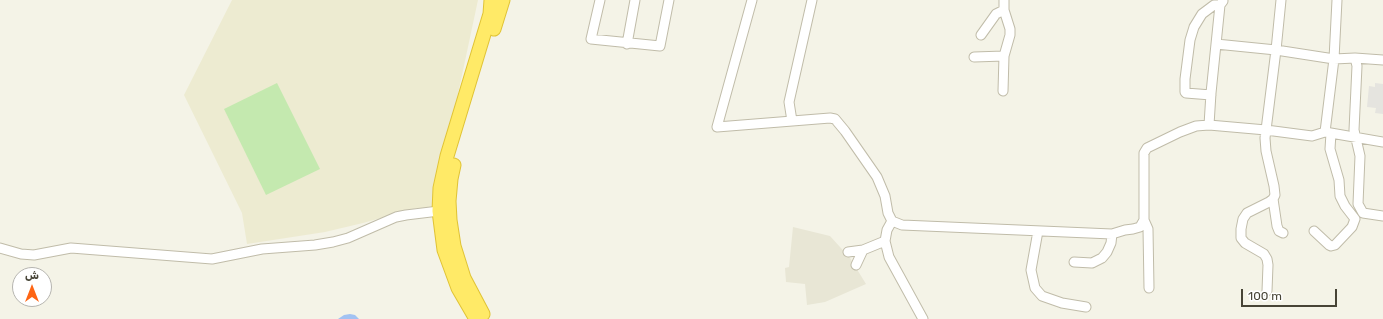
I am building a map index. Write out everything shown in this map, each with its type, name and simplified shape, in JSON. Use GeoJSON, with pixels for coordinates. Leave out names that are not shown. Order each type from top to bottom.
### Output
{"type":"FeatureCollection","features":[{"type":"Feature","properties":{"kind":"highway"},"geometry":{"type":"LineString","coordinates":[[476,319],[458,288],[444,250],[439,211],[440,188],[447,156],[490,14],[491,0]]}},
{"type":"Feature","properties":{"kind":"highway"},"geometry":{"type":"LineString","coordinates":[[486,319],[464,278],[454,246],[449,201],[451,180],[457,154],[503,0]]}},
{"type":"Feature","properties":{"kind":"street"},"geometry":{"type":"LineString","coordinates":[[600,0],[591,39],[628,44],[660,46],[669,0]]}},
{"type":"Feature","properties":{"kind":"street"},"geometry":{"type":"LineString","coordinates":[[628,44],[636,0]]}},
{"type":"Feature","properties":{"kind":"street"},"geometry":{"type":"LineString","coordinates":[[752,0],[717,127],[830,118],[835,119],[877,177],[885,196],[888,213],[892,221],[902,225],[1112,234],[1140,226],[1144,220]]}},
{"type":"Feature","properties":{"kind":"street"},"geometry":{"type":"LineString","coordinates":[[792,121],[789,102],[812,0]]}},
{"type":"Feature","properties":{"kind":"street"},"geometry":{"type":"LineString","coordinates":[[1003,91],[1004,56],[1010,35],[1010,28],[1004,10],[1004,0]]}},
{"type":"Feature","properties":{"kind":"street"},"geometry":{"type":"LineString","coordinates":[[1281,0],[1264,138],[1274,186],[1275,195],[1273,199],[1277,226],[1279,231],[1282,233]]}},
{"type":"Feature","properties":{"kind":"street"},"geometry":{"type":"LineString","coordinates":[[1337,0],[1328,133],[1330,149],[1339,180],[1340,196],[1355,219]]}},
{"type":"Feature","properties":{"kind":"street"},"geometry":{"type":"LineString","coordinates":[[1209,125],[1216,44],[1222,3],[1214,5],[1202,14],[1194,28],[1190,40],[1185,79],[1186,93],[1211,95]]}},
{"type":"Feature","properties":{"kind":"street"},"geometry":{"type":"LineString","coordinates":[[981,35],[996,14],[1004,10]]}},
{"type":"Feature","properties":{"kind":"street"},"geometry":{"type":"LineString","coordinates":[[1216,44],[1276,50],[1334,59],[1355,58],[1383,60]]}},
{"type":"Feature","properties":{"kind":"street"},"geometry":{"type":"LineString","coordinates":[[974,57],[1004,56]]}},
{"type":"Feature","properties":{"kind":"street"},"geometry":{"type":"LineString","coordinates":[[1355,58],[1357,66],[1354,130],[1360,156],[1358,204],[1363,213]]}},
{"type":"Feature","properties":{"kind":"street"},"geometry":{"type":"LineString","coordinates":[[1149,288],[1148,229],[1144,220],[1144,153],[1147,148],[1196,126],[1209,125],[1312,136],[1328,133],[1383,142]]}},
{"type":"Feature","properties":{"kind":"street"},"geometry":{"type":"LineString","coordinates":[[1267,291],[1267,259],[1264,254],[1244,243],[1241,238],[1241,229],[1243,219],[1247,213],[1273,199]]}},
{"type":"Feature","properties":{"kind":"street"},"geometry":{"type":"LineString","coordinates":[[0,248],[21,254],[34,255],[71,248],[212,259],[262,249],[315,245],[333,242],[348,238],[406,215],[439,211]]}},
{"type":"Feature","properties":{"kind":"street"},"geometry":{"type":"LineString","coordinates":[[1314,231],[1329,245],[1335,245],[1352,227],[1355,219],[1363,213],[1383,216]]}},
{"type":"Feature","properties":{"kind":"street"},"geometry":{"type":"LineString","coordinates":[[892,221],[887,230],[884,241],[889,257],[923,319]]}},
{"type":"Feature","properties":{"kind":"street"},"geometry":{"type":"LineString","coordinates":[[1038,231],[1031,270],[1035,288],[1042,296],[1062,303],[1086,307]]}},
{"type":"Feature","properties":{"kind":"street"},"geometry":{"type":"LineString","coordinates":[[1074,262],[1092,262],[1102,258],[1107,252],[1111,243],[1112,234]]}},
{"type":"Feature","properties":{"kind":"street"},"geometry":{"type":"LineString","coordinates":[[848,252],[863,250],[884,241]]}},
{"type":"Feature","properties":{"kind":"street"},"geometry":{"type":"LineString","coordinates":[[856,264],[863,250]]}},
{"type":"Feature","properties":{"kind":"shaded area"},"geometry":{"type":"Polygon","coordinates":[[[232,0],[478,0],[433,211],[417,208],[325,232],[247,244],[242,213],[184,95],[232,0]]]}},
{"type":"Feature","properties":{"kind":"shaded area"},"geometry":{"type":"Polygon","coordinates":[[[1375,83],[1383,84],[1383,114],[1375,113],[1376,108],[1367,107],[1369,86],[1375,87],[1375,83]]]}},
{"type":"Feature","properties":{"kind":"shaded area"},"geometry":{"type":"Polygon","coordinates":[[[793,227],[830,236],[850,258],[866,284],[825,302],[807,305],[805,284],[786,282],[785,268],[789,267],[793,227]]]}},
{"type":"Feature","properties":{"kind":"green space"},"geometry":{"type":"Polygon","coordinates":[[[277,83],[320,169],[266,195],[224,109],[277,83]]]}},
{"type":"Feature","properties":{"kind":"water"},"geometry":{"type":"Polygon","coordinates":[[[344,315],[355,315],[359,319],[338,319],[344,315]]]}}]}
